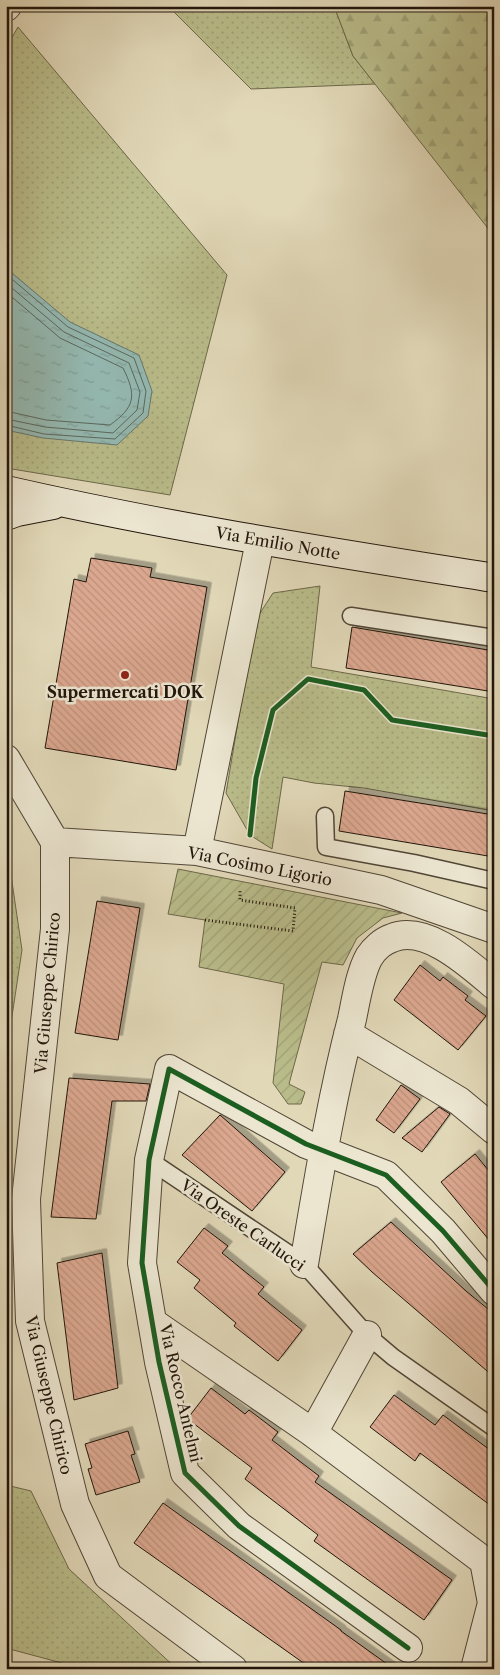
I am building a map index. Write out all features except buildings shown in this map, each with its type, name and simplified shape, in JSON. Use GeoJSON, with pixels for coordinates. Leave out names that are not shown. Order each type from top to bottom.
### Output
{"type":"FeatureCollection","features":[{"type":"Feature","properties":{"kind":"street","name":"Via Emilio Notte"},"geometry":{"type":"LineString","coordinates":[[6,490],[260,541],[494,578]]}},
{"type":"Feature","properties":{"kind":"street"},"geometry":{"type":"LineString","coordinates":[[6,516],[64,503]]}},
{"type":"Feature","properties":{"kind":"street"},"geometry":{"type":"LineString","coordinates":[[197,851],[260,541]]}},
{"type":"Feature","properties":{"kind":"street"},"geometry":{"type":"LineString","coordinates":[[6,759],[55,842]]}},
{"type":"Feature","properties":{"kind":"street","name":"Via Cosimo Ligorio"},"geometry":{"type":"LineString","coordinates":[[55,842],[197,851],[381,890],[494,929]]}},
{"type":"Feature","properties":{"kind":"street","name":"Via Giuseppe Chirico"},"geometry":{"type":"LineString","coordinates":[[55,842],[55,929],[26,1199],[30,1322],[75,1504],[108,1576],[233,1669]]}},
{"type":"Feature","properties":{"kind":"street"},"geometry":{"type":"LineString","coordinates":[[304,1264],[323,1150],[348,1034],[369,957],[379,945],[392,938],[408,934],[423,936],[437,943],[472,967],[494,985]]}},
{"type":"Feature","properties":{"kind":"street"},"geometry":{"type":"LineString","coordinates":[[348,1034],[459,1101],[494,1130]]}},
{"type":"Feature","properties":{"kind":"street","name":"Via Rocco Antelmi"},"geometry":{"type":"LineString","coordinates":[[323,1150],[306,1144],[169,1069],[149,1160],[142,1263],[152,1322],[159,1362],[186,1473],[239,1526],[408,1648]]}},
{"type":"Feature","properties":{"kind":"street"},"geometry":{"type":"LineString","coordinates":[[323,1150],[386,1175],[443,1231],[494,1291]]}},
{"type":"Feature","properties":{"kind":"street"},"geometry":{"type":"LineString","coordinates":[[152,1322],[313,1433],[484,1561],[492,1602],[475,1669]]}},
{"type":"Feature","properties":{"kind":"street"},"geometry":{"type":"LineString","coordinates":[[313,1433],[367,1335]]}},
{"type":"Feature","properties":{"kind":"lane"},"geometry":{"type":"LineString","coordinates":[[351,616],[494,638]]}},
{"type":"Feature","properties":{"kind":"lane"},"geometry":{"type":"LineString","coordinates":[[325,816],[326,847],[414,863],[494,881]]}},
{"type":"Feature","properties":{"kind":"lane","name":"Via Oreste Carlucci"},"geometry":{"type":"LineString","coordinates":[[149,1160],[304,1264],[367,1335],[393,1357],[494,1428]]}},
{"type":"Feature","properties":{"kind":"path"},"geometry":{"type":"LineString","coordinates":[[205,920],[293,931],[295,908],[240,900],[240,883]]}},
{"type":"Feature","properties":{"kind":"green space"},"geometry":{"type":"Polygon","coordinates":[[[168,6],[334,6],[353,56],[375,84],[251,89],[168,6]]]}},
{"type":"Feature","properties":{"kind":"green space"},"geometry":{"type":"Polygon","coordinates":[[[334,6],[494,6],[494,236],[353,56],[334,6]]]}},
{"type":"Feature","properties":{"kind":"green space"},"geometry":{"type":"Polygon","coordinates":[[[18,27],[227,275],[170,495],[6,468],[6,48],[18,27]]]}},
{"type":"Feature","properties":{"kind":"green space"},"geometry":{"type":"Polygon","coordinates":[[[320,586],[311,667],[494,699],[494,811],[364,788],[314,783],[283,777],[272,849],[250,835],[226,793],[255,621],[273,593],[320,586]]]}},
{"type":"Feature","properties":{"kind":"green space"},"geometry":{"type":"Polygon","coordinates":[[[6,841],[22,950],[6,1056],[6,841]]]}},
{"type":"Feature","properties":{"kind":"green space"},"geometry":{"type":"Polygon","coordinates":[[[178,869],[402,913],[383,918],[357,938],[343,965],[322,962],[289,1084],[305,1092],[301,1104],[288,1104],[273,1083],[284,984],[199,967],[205,920],[168,914],[178,869]]]}},
{"type":"Feature","properties":{"kind":"green space"},"geometry":{"type":"Polygon","coordinates":[[[6,1485],[31,1491],[69,1569],[177,1669],[84,1669],[6,1648],[6,1485]]]}},
{"type":"Feature","properties":{"kind":"water"},"geometry":{"type":"Polygon","coordinates":[[[6,268],[70,322],[139,355],[152,391],[148,416],[117,445],[43,438],[6,430],[6,268]]]}},
{"type":"Feature","properties":{"kind":"cycle path"},"geometry":{"type":"LineString","coordinates":[[250,835],[256,778],[273,710],[308,679],[364,690],[392,720],[494,736]]}},
{"type":"Feature","properties":{"kind":"cycle path"},"geometry":{"type":"LineString","coordinates":[[408,1648],[239,1526],[185,1473],[159,1362],[142,1263],[149,1160],[169,1069],[306,1144],[386,1175],[443,1231],[494,1291]]}},
{"type":"Feature","properties":{"kind":"place","name":"Supermercati DOK"},"geometry":{"type":"Point","coordinates":[125,675]}}]}
